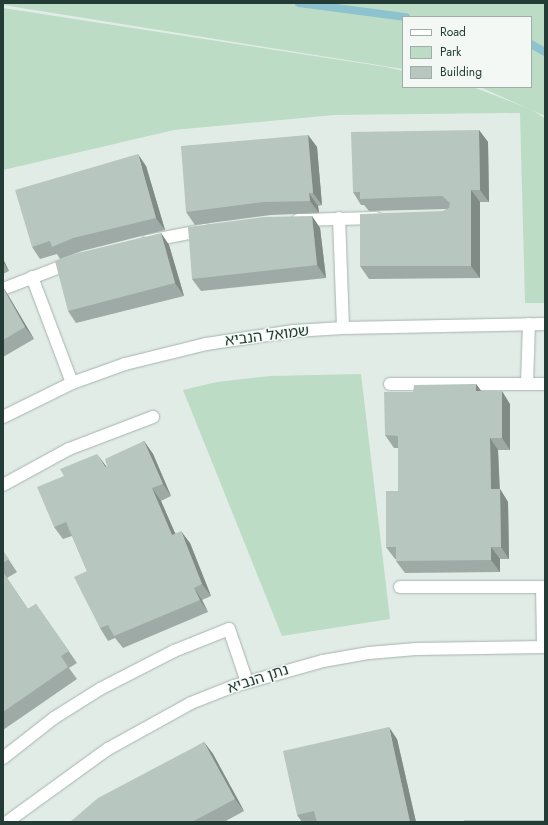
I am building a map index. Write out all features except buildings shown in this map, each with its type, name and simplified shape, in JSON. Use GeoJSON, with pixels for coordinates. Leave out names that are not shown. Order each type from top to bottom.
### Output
{"type":"FeatureCollection","features":[{"type":"Feature","properties":{"kind":"street"},"geometry":{"type":"LineString","coordinates":[[287,221],[387,217]]}},
{"type":"Feature","properties":{"kind":"street"},"geometry":{"type":"LineString","coordinates":[[339,218],[343,328]]}},
{"type":"Feature","properties":{"kind":"street"},"geometry":{"type":"LineString","coordinates":[[136,244],[214,229]]}},
{"type":"Feature","properties":{"kind":"street"},"geometry":{"type":"LineString","coordinates":[[3,289],[84,258]]}},
{"type":"Feature","properties":{"kind":"street"},"geometry":{"type":"LineString","coordinates":[[32,277],[72,383]]}},
{"type":"Feature","properties":{"kind":"street"},"geometry":{"type":"LineString","coordinates":[[527,384],[528,324]]}},
{"type":"Feature","properties":{"kind":"street","name":"שמואל הנביא"},"geometry":{"type":"LineString","coordinates":[[3,417],[72,383],[125,364],[206,344],[294,331],[343,328],[545,324]]}},
{"type":"Feature","properties":{"kind":"street"},"geometry":{"type":"LineString","coordinates":[[390,384],[545,384]]}},
{"type":"Feature","properties":{"kind":"street"},"geometry":{"type":"LineString","coordinates":[[4,481],[69,449],[153,417]]}},
{"type":"Feature","properties":{"kind":"street"},"geometry":{"type":"LineString","coordinates":[[400,587],[544,587],[544,647]]}},
{"type":"Feature","properties":{"kind":"street"},"geometry":{"type":"LineString","coordinates":[[3,758],[54,718],[118,678],[174,651],[229,630],[247,682]]}},
{"type":"Feature","properties":{"kind":"street","name":"נתן הנביא"},"geometry":{"type":"LineString","coordinates":[[8,822],[67,776],[135,733],[191,703],[247,682],[323,661],[369,653],[424,649],[544,647]]}},
{"type":"Feature","properties":{"kind":"green space"},"geometry":{"type":"Polygon","coordinates":[[[3,3],[545,3],[545,116],[482,88],[532,88],[532,16],[402,16],[402,69],[3,5],[3,3]]]}},
{"type":"Feature","properties":{"kind":"green space"},"geometry":{"type":"Polygon","coordinates":[[[3,8],[386,67],[402,71],[402,88],[476,88],[530,109],[545,118],[545,303],[525,303],[520,113],[334,115],[174,130],[3,170],[3,8]]]}},
{"type":"Feature","properties":{"kind":"green space"},"geometry":{"type":"Polygon","coordinates":[[[361,374],[390,619],[282,636],[183,390],[217,382],[270,376],[361,374]]]}},
{"type":"Feature","properties":{"kind":"waterway"},"geometry":{"type":"LineString","coordinates":[[299,3],[402,16]]}},
{"type":"Feature","properties":{"kind":"waterway"},"geometry":{"type":"LineString","coordinates":[[532,45],[545,52]]}}]}
